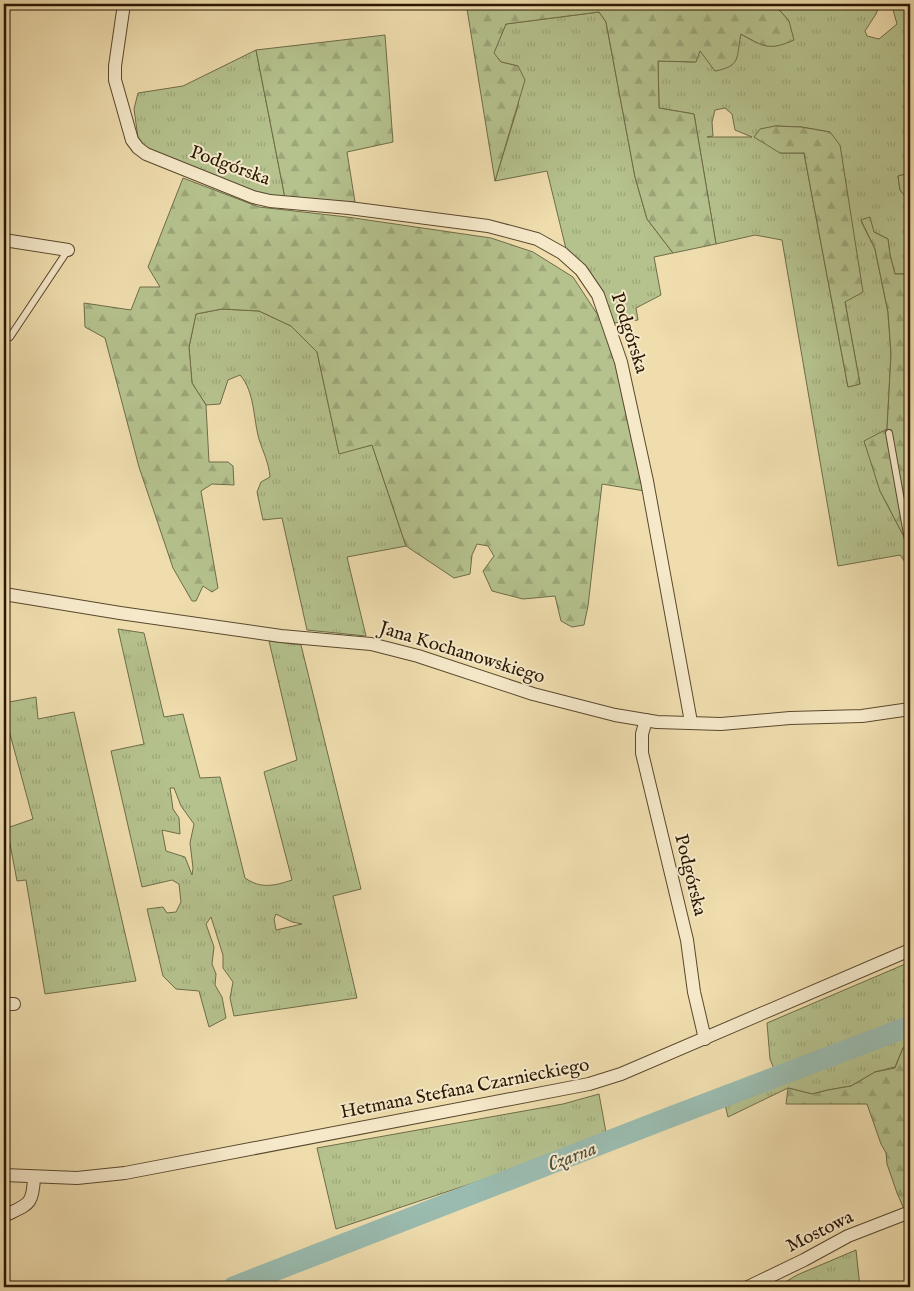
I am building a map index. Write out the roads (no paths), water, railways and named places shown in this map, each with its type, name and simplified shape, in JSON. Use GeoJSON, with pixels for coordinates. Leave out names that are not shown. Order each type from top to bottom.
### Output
{"type":"FeatureCollection","features":[{"type":"Feature","properties":{"kind":"street","name":"Podgórska"},"geometry":{"type":"LineString","coordinates":[[124,4],[115,66],[115,80],[132,140],[138,148],[157,159],[253,197],[270,201],[348,208],[488,226],[537,239],[562,252],[581,270],[598,295],[624,377],[647,481],[691,722]]}},
{"type":"Feature","properties":{"kind":"street"},"geometry":{"type":"LineString","coordinates":[[4,240],[68,250]]}},
{"type":"Feature","properties":{"kind":"street","name":"Jana Kochanowskiego"},"geometry":{"type":"LineString","coordinates":[[4,594],[281,636],[371,644],[418,656],[533,694],[615,715],[646,720],[722,724],[790,718],[862,716],[910,709]]}},
{"type":"Feature","properties":{"kind":"street","name":"Podgórska"},"geometry":{"type":"LineString","coordinates":[[646,720],[642,734],[642,753],[687,940],[694,992],[704,1039]]}},
{"type":"Feature","properties":{"kind":"street","name":"Hetmana Stefana Czarnieckiego"},"geometry":{"type":"LineString","coordinates":[[4,1175],[77,1178],[125,1174],[573,1088],[621,1074],[824,985],[910,950]]}},
{"type":"Feature","properties":{"kind":"street"},"geometry":{"type":"LineString","coordinates":[[4,1216],[27,1205],[33,1196],[34,1177]]}},
{"type":"Feature","properties":{"kind":"street","name":"Mostowa"},"geometry":{"type":"LineString","coordinates":[[754,1286],[848,1236],[910,1212]]}},
{"type":"Feature","properties":{"kind":"lane"},"geometry":{"type":"LineString","coordinates":[[10,336],[68,250]]}},
{"type":"Feature","properties":{"kind":"lane"},"geometry":{"type":"LineString","coordinates":[[889,433],[910,551]]}},
{"type":"Feature","properties":{"kind":"waterway","name":"Czarna"},"geometry":{"type":"LineString","coordinates":[[233,1287],[910,1026]]}}]}
